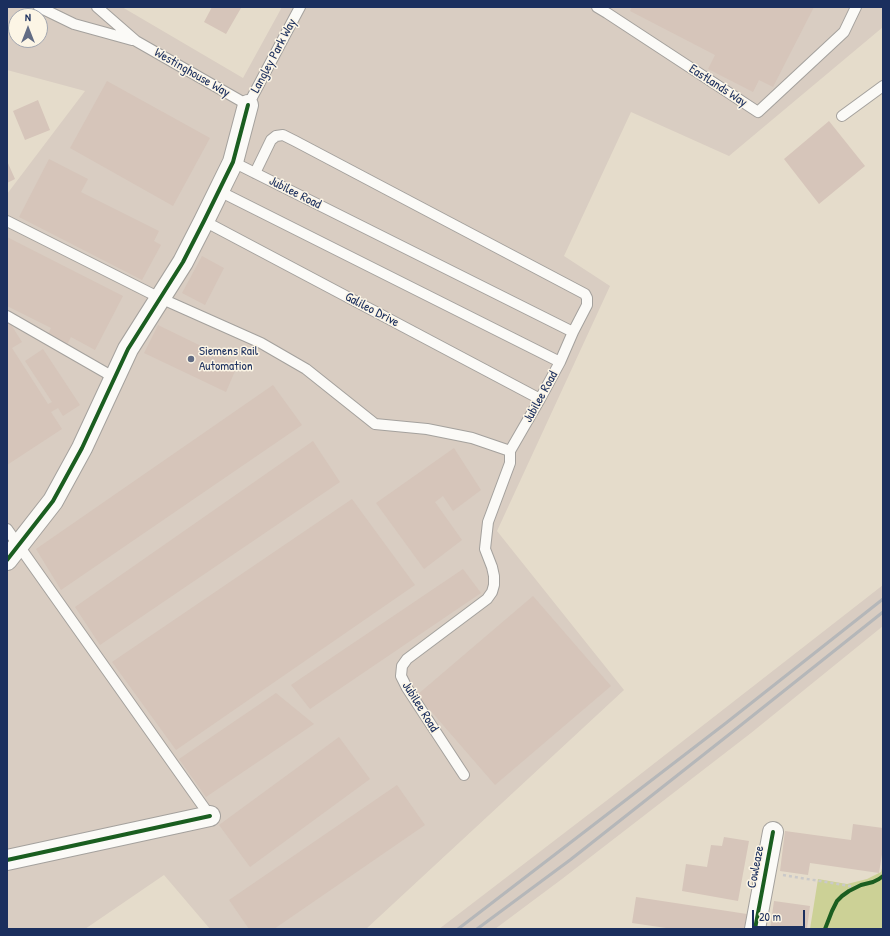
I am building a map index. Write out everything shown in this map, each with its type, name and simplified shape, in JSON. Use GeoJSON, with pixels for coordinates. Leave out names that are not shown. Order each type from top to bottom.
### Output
{"type":"FeatureCollection","features":[{"type":"Feature","properties":{"kind":"street"},"geometry":{"type":"LineString","coordinates":[[12,553],[53,501],[82,448],[128,349],[183,262],[233,162],[248,105]]}},
{"type":"Feature","properties":{"kind":"street"},"geometry":{"type":"LineString","coordinates":[[7,860],[210,816]]}},
{"type":"Feature","properties":{"kind":"street","name":"Cowleaze"},"geometry":{"type":"LineString","coordinates":[[755,929],[773,832]]}},
{"type":"Feature","properties":{"kind":"lane","name":"Westinghouse Way"},"geometry":{"type":"LineString","coordinates":[[39,7],[74,24],[136,41]]}},
{"type":"Feature","properties":{"kind":"lane","name":"Westinghouse Way"},"geometry":{"type":"LineString","coordinates":[[97,7],[136,41],[248,105]]}},
{"type":"Feature","properties":{"kind":"lane","name":"Langley Park Way"},"geometry":{"type":"LineString","coordinates":[[248,105],[300,7]]}},
{"type":"Feature","properties":{"kind":"lane","name":"Eastlands Way"},"geometry":{"type":"LineString","coordinates":[[597,7],[758,112],[844,32],[856,7]]}},
{"type":"Feature","properties":{"kind":"lane"},"geometry":{"type":"LineString","coordinates":[[842,116],[883,86]]}},
{"type":"Feature","properties":{"kind":"lane"},"geometry":{"type":"LineString","coordinates":[[255,173],[271,140],[276,136],[282,135],[295,141],[585,294],[587,298],[587,305],[573,332]]}},
{"type":"Feature","properties":{"kind":"lane","name":"Jubilee Road"},"geometry":{"type":"LineString","coordinates":[[233,162],[573,332],[560,362],[510,451],[510,463],[488,522],[486,549],[494,576],[492,592],[487,599],[407,659],[402,666],[401,676],[406,688],[464,775]]}},
{"type":"Feature","properties":{"kind":"lane"},"geometry":{"type":"LineString","coordinates":[[219,191],[560,362]]}},
{"type":"Feature","properties":{"kind":"lane"},"geometry":{"type":"LineString","coordinates":[[7,221],[160,298],[267,346],[306,369],[375,424],[427,429],[472,438],[510,451]]}},
{"type":"Feature","properties":{"kind":"lane","name":"Galileo Drive"},"geometry":{"type":"LineString","coordinates":[[204,221],[540,399]]}},
{"type":"Feature","properties":{"kind":"lane"},"geometry":{"type":"LineString","coordinates":[[7,316],[115,378]]}},
{"type":"Feature","properties":{"kind":"lane"},"geometry":{"type":"LineString","coordinates":[[7,529],[12,553],[210,816]]}},
{"type":"Feature","properties":{"kind":"path"},"geometry":{"type":"LineString","coordinates":[[765,872],[856,887]]}},
{"type":"Feature","properties":{"kind":"path"},"geometry":{"type":"LineString","coordinates":[[849,891],[861,885]]}},
{"type":"Feature","properties":{"kind":"shaded area"},"geometry":{"type":"Polygon","coordinates":[[[7,7],[122,7],[243,78],[282,7],[883,7],[883,27],[729,156],[631,112],[564,256],[610,286],[497,531],[624,690],[366,929],[210,929],[164,875],[85,929],[7,929],[7,194],[85,91],[7,70],[7,7]]]}},
{"type":"Feature","properties":{"kind":"shaded area"},"geometry":{"type":"Polygon","coordinates":[[[883,585],[883,626],[751,733],[495,929],[439,929],[606,801],[883,585]]]}},
{"type":"Feature","properties":{"kind":"green space"},"geometry":{"type":"Polygon","coordinates":[[[883,865],[883,929],[810,929],[818,879],[847,884],[867,879],[881,872],[883,865]]]}},
{"type":"Feature","properties":{"kind":"building"},"geometry":{"type":"Polygon","coordinates":[[[212,7],[241,8],[226,34],[204,22],[212,7]]]}},
{"type":"Feature","properties":{"kind":"building"},"geometry":{"type":"Polygon","coordinates":[[[632,7],[814,7],[773,87],[759,80],[753,92],[708,69],[715,55],[630,11],[632,7]]]}},
{"type":"Feature","properties":{"kind":"building"},"geometry":{"type":"Polygon","coordinates":[[[107,81],[210,138],[173,206],[70,148],[107,81]]]}},
{"type":"Feature","properties":{"kind":"building"},"geometry":{"type":"Polygon","coordinates":[[[38,100],[50,130],[25,140],[13,111],[38,100]]]}},
{"type":"Feature","properties":{"kind":"building"},"geometry":{"type":"Polygon","coordinates":[[[829,121],[865,166],[819,204],[784,159],[829,121]]]}},
{"type":"Feature","properties":{"kind":"building"},"geometry":{"type":"Polygon","coordinates":[[[49,159],[88,179],[81,192],[159,231],[154,241],[161,245],[142,280],[19,217],[49,159]]]}},
{"type":"Feature","properties":{"kind":"building"},"geometry":{"type":"Polygon","coordinates":[[[7,161],[15,179],[7,183],[7,161]]]}},
{"type":"Feature","properties":{"kind":"building"},"geometry":{"type":"Polygon","coordinates":[[[7,237],[123,296],[95,350],[71,337],[67,345],[48,335],[51,328],[7,306],[7,237]]]}},
{"type":"Feature","properties":{"kind":"building"},"geometry":{"type":"Polygon","coordinates":[[[202,256],[224,268],[205,305],[182,293],[202,256]]]}},
{"type":"Feature","properties":{"kind":"building"},"geometry":{"type":"Polygon","coordinates":[[[10,323],[22,342],[12,348],[48,404],[52,402],[25,361],[43,349],[80,405],[63,416],[58,408],[51,412],[62,429],[7,465],[7,325],[10,323]]]}},
{"type":"Feature","properties":{"kind":"building","name":"Siemens Rail Automation"},"geometry":{"type":"Polygon","coordinates":[[[158,325],[238,364],[226,392],[144,353],[158,325]]]}},
{"type":"Feature","properties":{"kind":"building"},"geometry":{"type":"Polygon","coordinates":[[[273,385],[302,425],[61,590],[36,549],[273,385]]]}},
{"type":"Feature","properties":{"kind":"building"},"geometry":{"type":"Polygon","coordinates":[[[313,441],[340,482],[100,645],[75,607],[313,441]]]}},
{"type":"Feature","properties":{"kind":"building"},"geometry":{"type":"Polygon","coordinates":[[[454,448],[481,490],[453,511],[443,496],[435,502],[462,540],[424,569],[376,503],[454,448]]]}},
{"type":"Feature","properties":{"kind":"building"},"geometry":{"type":"Polygon","coordinates":[[[352,499],[415,585],[176,750],[112,662],[352,499]]]}},
{"type":"Feature","properties":{"kind":"building"},"geometry":{"type":"Polygon","coordinates":[[[463,569],[481,593],[310,709],[291,685],[463,569]]]}},
{"type":"Feature","properties":{"kind":"building"},"geometry":{"type":"Polygon","coordinates":[[[533,596],[611,686],[495,785],[417,695],[533,596]]]}},
{"type":"Feature","properties":{"kind":"building"},"geometry":{"type":"Polygon","coordinates":[[[276,693],[314,724],[206,797],[179,759],[276,693]]]}},
{"type":"Feature","properties":{"kind":"building"},"geometry":{"type":"Polygon","coordinates":[[[339,737],[370,779],[250,867],[219,825],[339,737]]]}},
{"type":"Feature","properties":{"kind":"building"},"geometry":{"type":"Polygon","coordinates":[[[397,785],[425,825],[274,929],[249,929],[229,900],[397,785]]]}},
{"type":"Feature","properties":{"kind":"building"},"geometry":{"type":"Polygon","coordinates":[[[853,824],[883,828],[883,848],[879,873],[810,863],[808,875],[780,871],[785,831],[851,840],[853,824]]]}},
{"type":"Feature","properties":{"kind":"building"},"geometry":{"type":"Polygon","coordinates":[[[724,837],[749,841],[738,901],[682,891],[686,864],[707,867],[711,845],[722,846],[724,837]]]}},
{"type":"Feature","properties":{"kind":"building"},"geometry":{"type":"Polygon","coordinates":[[[636,897],[747,914],[744,929],[673,929],[632,923],[636,897]]]}},
{"type":"Feature","properties":{"kind":"building"},"geometry":{"type":"Polygon","coordinates":[[[774,901],[810,906],[807,929],[770,929],[774,901]]]}},
{"type":"Feature","properties":{"kind":"railway"},"geometry":{"type":"LineString","coordinates":[[458,929],[726,723],[883,599]]}},
{"type":"Feature","properties":{"kind":"railway"},"geometry":{"type":"LineString","coordinates":[[477,929],[570,860],[883,612]]}},
{"type":"Feature","properties":{"kind":"cycle path"},"geometry":{"type":"LineString","coordinates":[[7,560],[53,501],[82,448],[128,349],[183,262],[233,162],[248,105]]}},
{"type":"Feature","properties":{"kind":"cycle path"},"geometry":{"type":"LineString","coordinates":[[7,860],[210,816]]}},
{"type":"Feature","properties":{"kind":"cycle path"},"geometry":{"type":"LineString","coordinates":[[755,929],[773,832]]}},
{"type":"Feature","properties":{"kind":"cycle path"},"geometry":{"type":"LineString","coordinates":[[825,929],[837,901],[842,896],[861,885],[873,882],[883,876]]}},
{"type":"Feature","properties":{"kind":"place","name":"Siemens Rail Automation"},"geometry":{"type":"Point","coordinates":[191,359]}}]}
